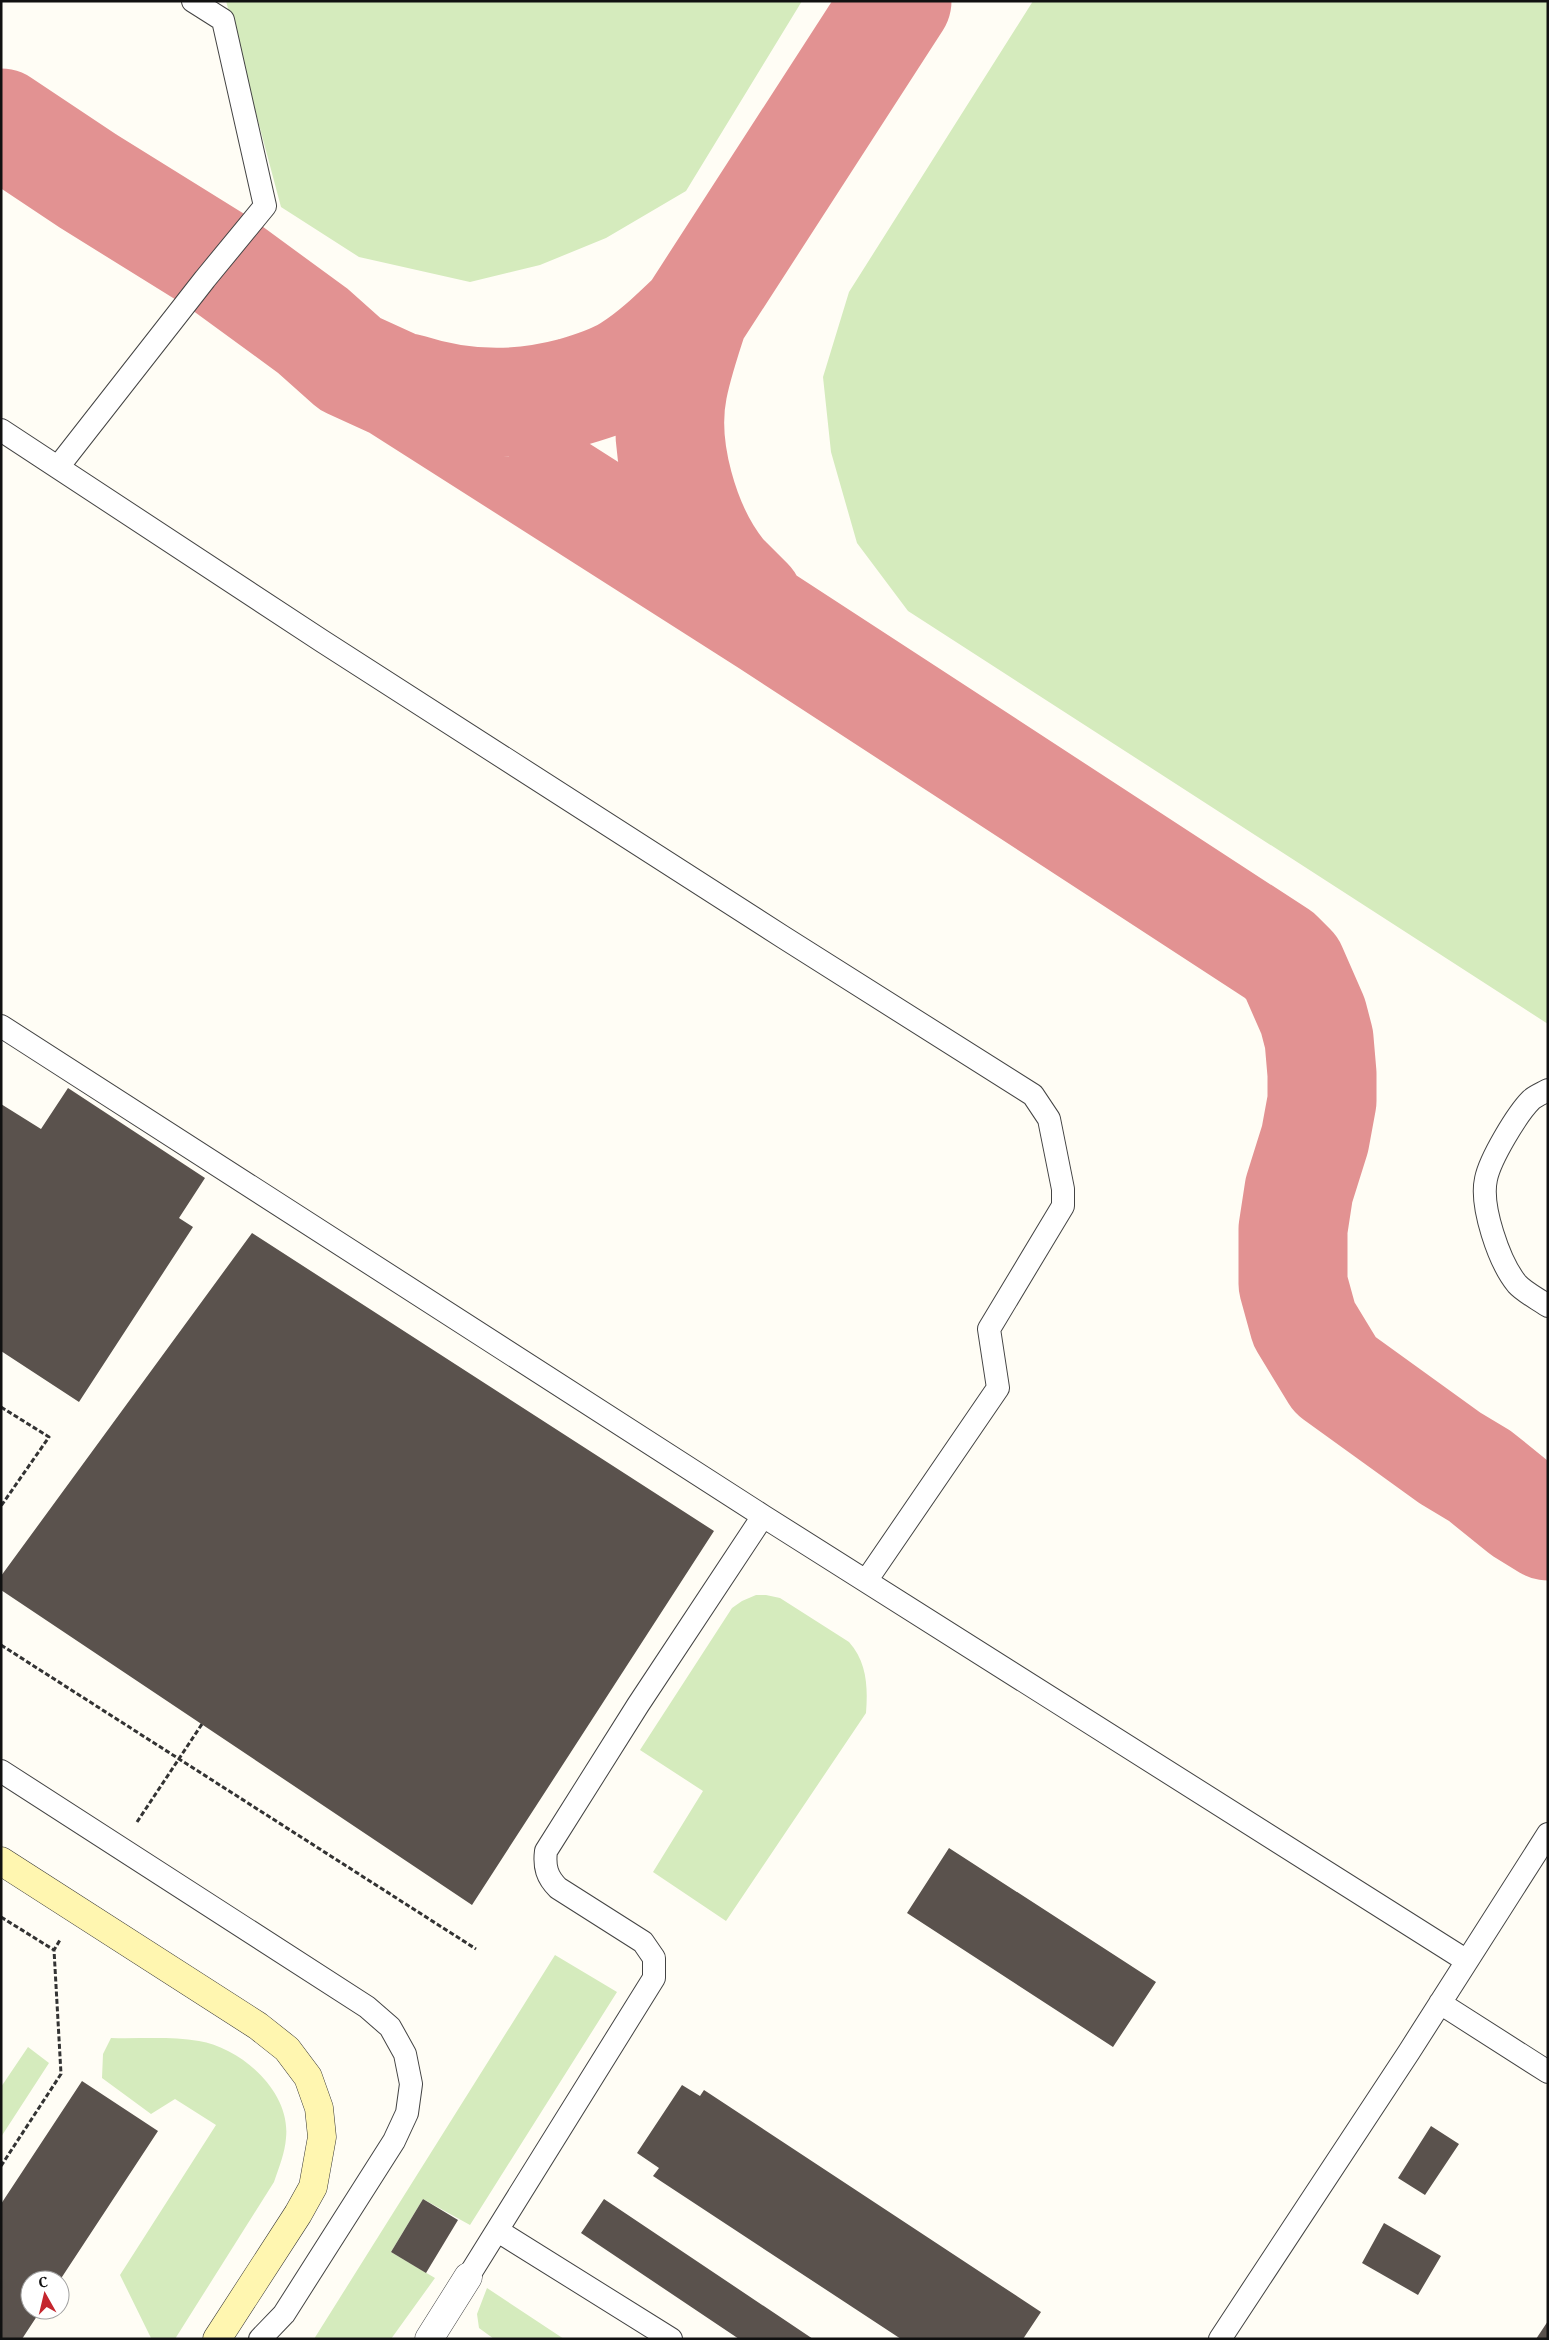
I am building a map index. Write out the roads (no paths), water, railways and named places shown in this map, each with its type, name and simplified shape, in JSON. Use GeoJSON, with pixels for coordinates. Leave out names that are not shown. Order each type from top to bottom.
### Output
{"type":"FeatureCollection","features":[{"type":"Feature","properties":{"kind":"main road"},"geometry":{"type":"LineString","coordinates":[[1,1861],[258,2026],[287,2049],[308,2077],[319,2108],[322,2137],[313,2187],[298,2214],[217,2339]]}},
{"type":"Feature","properties":{"kind":"street"},"geometry":{"type":"LineString","coordinates":[[429,2339],[468,2277]]}},
{"type":"Feature","properties":{"kind":"lane"},"geometry":{"type":"LineString","coordinates":[[58,467],[205,279],[265,206],[222,20],[193,1]]}},
{"type":"Feature","properties":{"kind":"lane"},"geometry":{"type":"LineString","coordinates":[[1,430],[322,641],[1033,1095],[1045,1110],[1049,1119],[1063,1189],[1063,1206],[989,1329],[998,1388],[866,1582]]}},
{"type":"Feature","properties":{"kind":"lane"},"geometry":{"type":"LineString","coordinates":[[1,1026],[866,1582],[1467,1961]]}},
{"type":"Feature","properties":{"kind":"lane"},"geometry":{"type":"LineString","coordinates":[[1548,1090],[1532,1099],[1501,1144],[1486,1179],[1485,1195],[1496,1243],[1517,1285],[1548,1306]]}},
{"type":"Feature","properties":{"kind":"lane"},"geometry":{"type":"LineString","coordinates":[[468,2277],[650,1986],[656,1968],[654,1958],[643,1942],[558,1888],[551,1881],[546,1872],[546,1851],[638,1705],[763,1516]]}},
{"type":"Feature","properties":{"kind":"lane"},"geometry":{"type":"LineString","coordinates":[[1,1771],[367,2007],[390,2027],[405,2054],[411,2084],[407,2113],[394,2141],[284,2314],[260,2339]]}},
{"type":"Feature","properties":{"kind":"lane"},"geometry":{"type":"LineString","coordinates":[[1220,2339],[1548,1834]]}},
{"type":"Feature","properties":{"kind":"lane"},"geometry":{"type":"LineString","coordinates":[[1440,2003],[1548,2072]]}},
{"type":"Feature","properties":{"kind":"lane"},"geometry":{"type":"LineString","coordinates":[[498,2231],[671,2339]]}}]}
